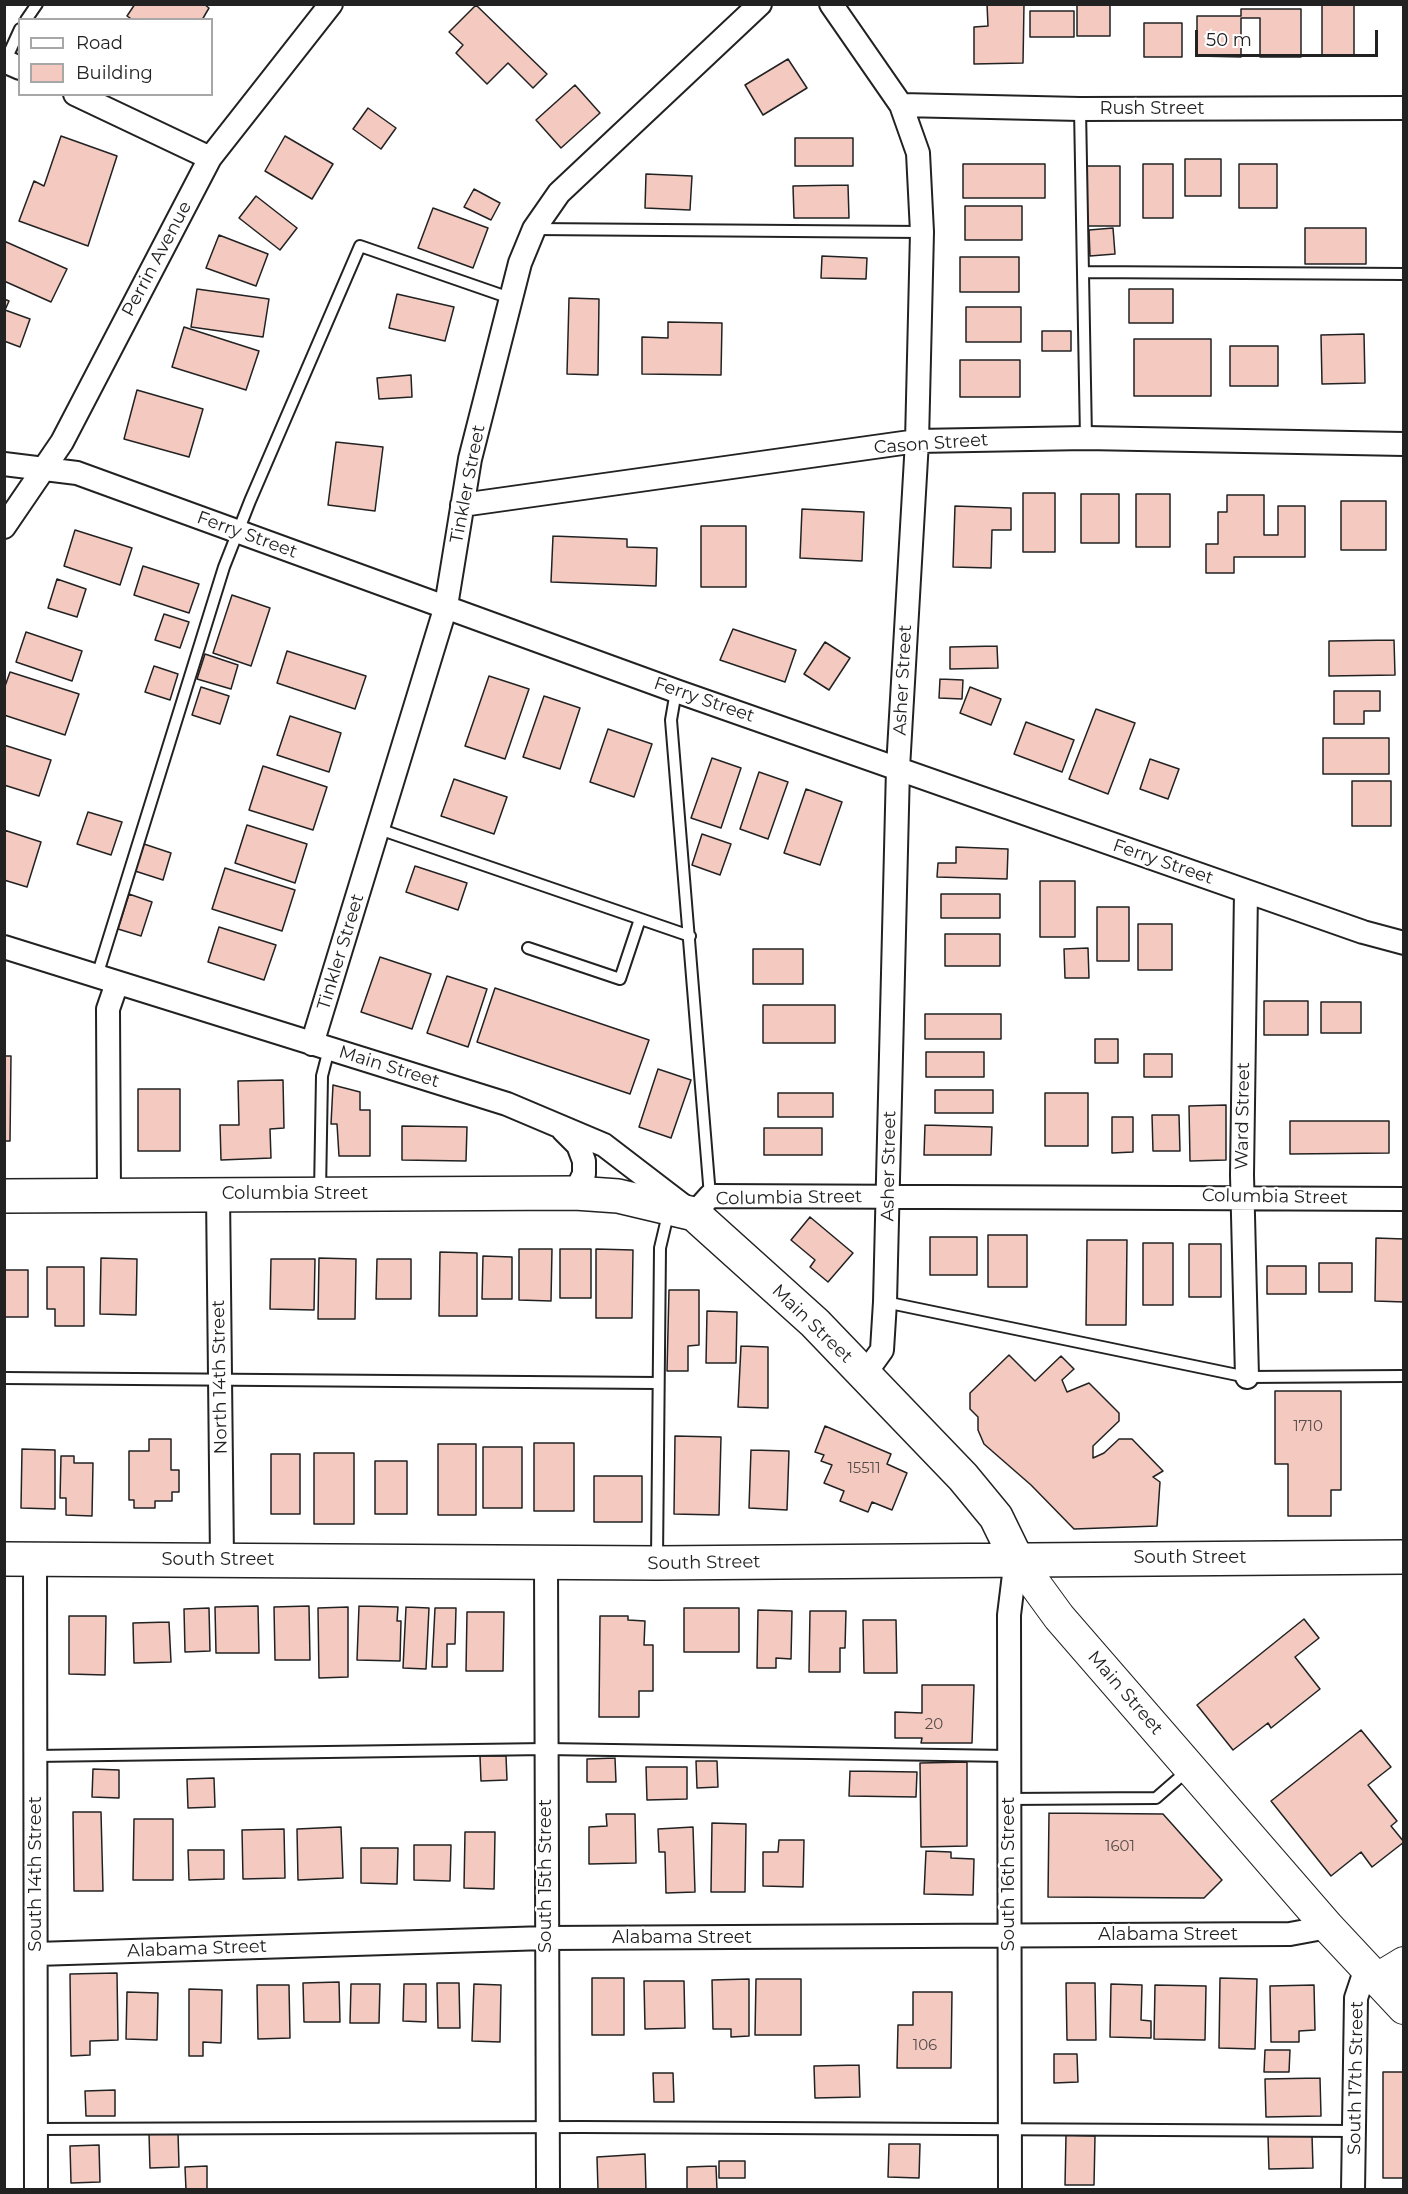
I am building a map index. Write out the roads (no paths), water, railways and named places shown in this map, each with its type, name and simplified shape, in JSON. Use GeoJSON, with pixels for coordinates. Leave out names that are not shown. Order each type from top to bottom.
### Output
{"type":"FeatureCollection","features":[{"type":"Feature","properties":{"kind":"main road","name":"Columbia Street"},"geometry":{"type":"LineString","coordinates":[[4,1196],[575,1193],[618,1196],[691,1207]]}},
{"type":"Feature","properties":{"kind":"main road","name":"Main Street"},"geometry":{"type":"LineString","coordinates":[[691,1207],[815,1323],[963,1477],[996,1517],[1016,1558],[1059,1617],[1328,1927],[1404,2008]]}},
{"type":"Feature","properties":{"kind":"main road","name":"South Street"},"geometry":{"type":"LineString","coordinates":[[20,1559],[657,1563],[1016,1558],[1404,1557]]}},
{"type":"Feature","properties":{"kind":"main road"},"geometry":{"type":"LineString","coordinates":[[1371,1974],[1404,1963]]}},
{"type":"Feature","properties":{"kind":"street","name":"Perrin Avenue"},"geometry":{"type":"LineString","coordinates":[[4,527],[47,467],[210,158],[331,4]]}},
{"type":"Feature","properties":{"kind":"street","name":"Tinkler Street"},"geometry":{"type":"LineString","coordinates":[[320,1047],[379,830],[446,606],[470,459],[510,298],[520,263],[534,229],[559,193],[760,4]]}},
{"type":"Feature","properties":{"kind":"street","name":"Asher Street"},"geometry":{"type":"LineString","coordinates":[[831,4],[901,105],[918,153],[921,232],[917,441],[898,768],[885,1302],[882,1350],[864,1375]]}},
{"type":"Feature","properties":{"kind":"street"},"geometry":{"type":"LineString","coordinates":[[79,96],[210,158]]}},
{"type":"Feature","properties":{"kind":"street","name":"Rush Street"},"geometry":{"type":"LineString","coordinates":[[901,105],[1080,109],[1404,108]]}},
{"type":"Feature","properties":{"kind":"street","name":"Cason Street"},"geometry":{"type":"LineString","coordinates":[[462,505],[917,441],[1086,438],[1404,444]]}},
{"type":"Feature","properties":{"kind":"street","name":"Ferry Street"},"geometry":{"type":"LineString","coordinates":[[4,464],[47,467],[77,473],[676,691],[1363,932],[1404,943]]}},
{"type":"Feature","properties":{"kind":"street","name":"Ward Street"},"geometry":{"type":"LineString","coordinates":[[1246,891],[1243,1196],[1247,1377]]}},
{"type":"Feature","properties":{"kind":"street","name":"Main Street"},"geometry":{"type":"LineString","coordinates":[[4,947],[507,1104],[563,1130],[604,1145],[691,1207]]}},
{"type":"Feature","properties":{"kind":"street"},"geometry":{"type":"LineString","coordinates":[[107,979],[109,1196]]}},
{"type":"Feature","properties":{"kind":"street"},"geometry":{"type":"LineString","coordinates":[[563,1130],[578,1145],[584,1161],[584,1174],[575,1193]]}},
{"type":"Feature","properties":{"kind":"street","name":"North 14th Street"},"geometry":{"type":"LineString","coordinates":[[218,1194],[222,1559]]}},
{"type":"Feature","properties":{"kind":"street","name":"Columbia Street"},"geometry":{"type":"LineString","coordinates":[[691,1207],[888,1197],[1404,1198]]}},
{"type":"Feature","properties":{"kind":"street","name":"South 16th Street"},"geometry":{"type":"LineString","coordinates":[[1010,2190],[1009,1615],[1016,1558]]}},
{"type":"Feature","properties":{"kind":"street","name":"South 14th Street"},"geometry":{"type":"LineString","coordinates":[[20,1559],[35,1756],[36,2190]]}},
{"type":"Feature","properties":{"kind":"street","name":"South 15th Street"},"geometry":{"type":"LineString","coordinates":[[546,1563],[548,2190]]}},
{"type":"Feature","properties":{"kind":"street","name":"Alabama Street"},"geometry":{"type":"LineString","coordinates":[[36,1954],[546,1938],[1290,1934],[1328,1927]]}},
{"type":"Feature","properties":{"kind":"street","name":"South 17th Street"},"geometry":{"type":"LineString","coordinates":[[1353,2190],[1356,1998],[1371,1974]]}},
{"type":"Feature","properties":{"kind":"lane"},"geometry":{"type":"LineString","coordinates":[[27,18],[37,4]]}},
{"type":"Feature","properties":{"kind":"lane"},"geometry":{"type":"LineString","coordinates":[[9,64],[18,35]]}},
{"type":"Feature","properties":{"kind":"lane"},"geometry":{"type":"LineString","coordinates":[[1080,109],[1086,438]]}},
{"type":"Feature","properties":{"kind":"lane"},"geometry":{"type":"LineString","coordinates":[[534,229],[921,232]]}},
{"type":"Feature","properties":{"kind":"lane"},"geometry":{"type":"LineString","coordinates":[[107,979],[238,531],[360,246],[510,298]]}},
{"type":"Feature","properties":{"kind":"lane"},"geometry":{"type":"LineString","coordinates":[[1083,272],[1404,274]]}},
{"type":"Feature","properties":{"kind":"lane"},"geometry":{"type":"LineString","coordinates":[[657,1563],[660,1248],[691,1207],[690,936],[671,720],[676,691]]}},
{"type":"Feature","properties":{"kind":"lane"},"geometry":{"type":"LineString","coordinates":[[379,830],[690,936]]}},
{"type":"Feature","properties":{"kind":"lane"},"geometry":{"type":"LineString","coordinates":[[528,948],[620,979],[640,919]]}},
{"type":"Feature","properties":{"kind":"lane"},"geometry":{"type":"LineString","coordinates":[[320,1047],[322,1076],[320,1194]]}},
{"type":"Feature","properties":{"kind":"lane"},"geometry":{"type":"LineString","coordinates":[[885,1302],[1247,1377],[1404,1376]]}},
{"type":"Feature","properties":{"kind":"lane"},"geometry":{"type":"LineString","coordinates":[[4,1378],[657,1383]]}},
{"type":"Feature","properties":{"kind":"lane"},"geometry":{"type":"LineString","coordinates":[[35,1756],[546,1749],[1009,1756]]}},
{"type":"Feature","properties":{"kind":"lane"},"geometry":{"type":"LineString","coordinates":[[1009,1798],[1156,1798],[1190,1768]]}},
{"type":"Feature","properties":{"kind":"lane"},"geometry":{"type":"LineString","coordinates":[[36,2129],[546,2127],[1354,2131]]}}]}
